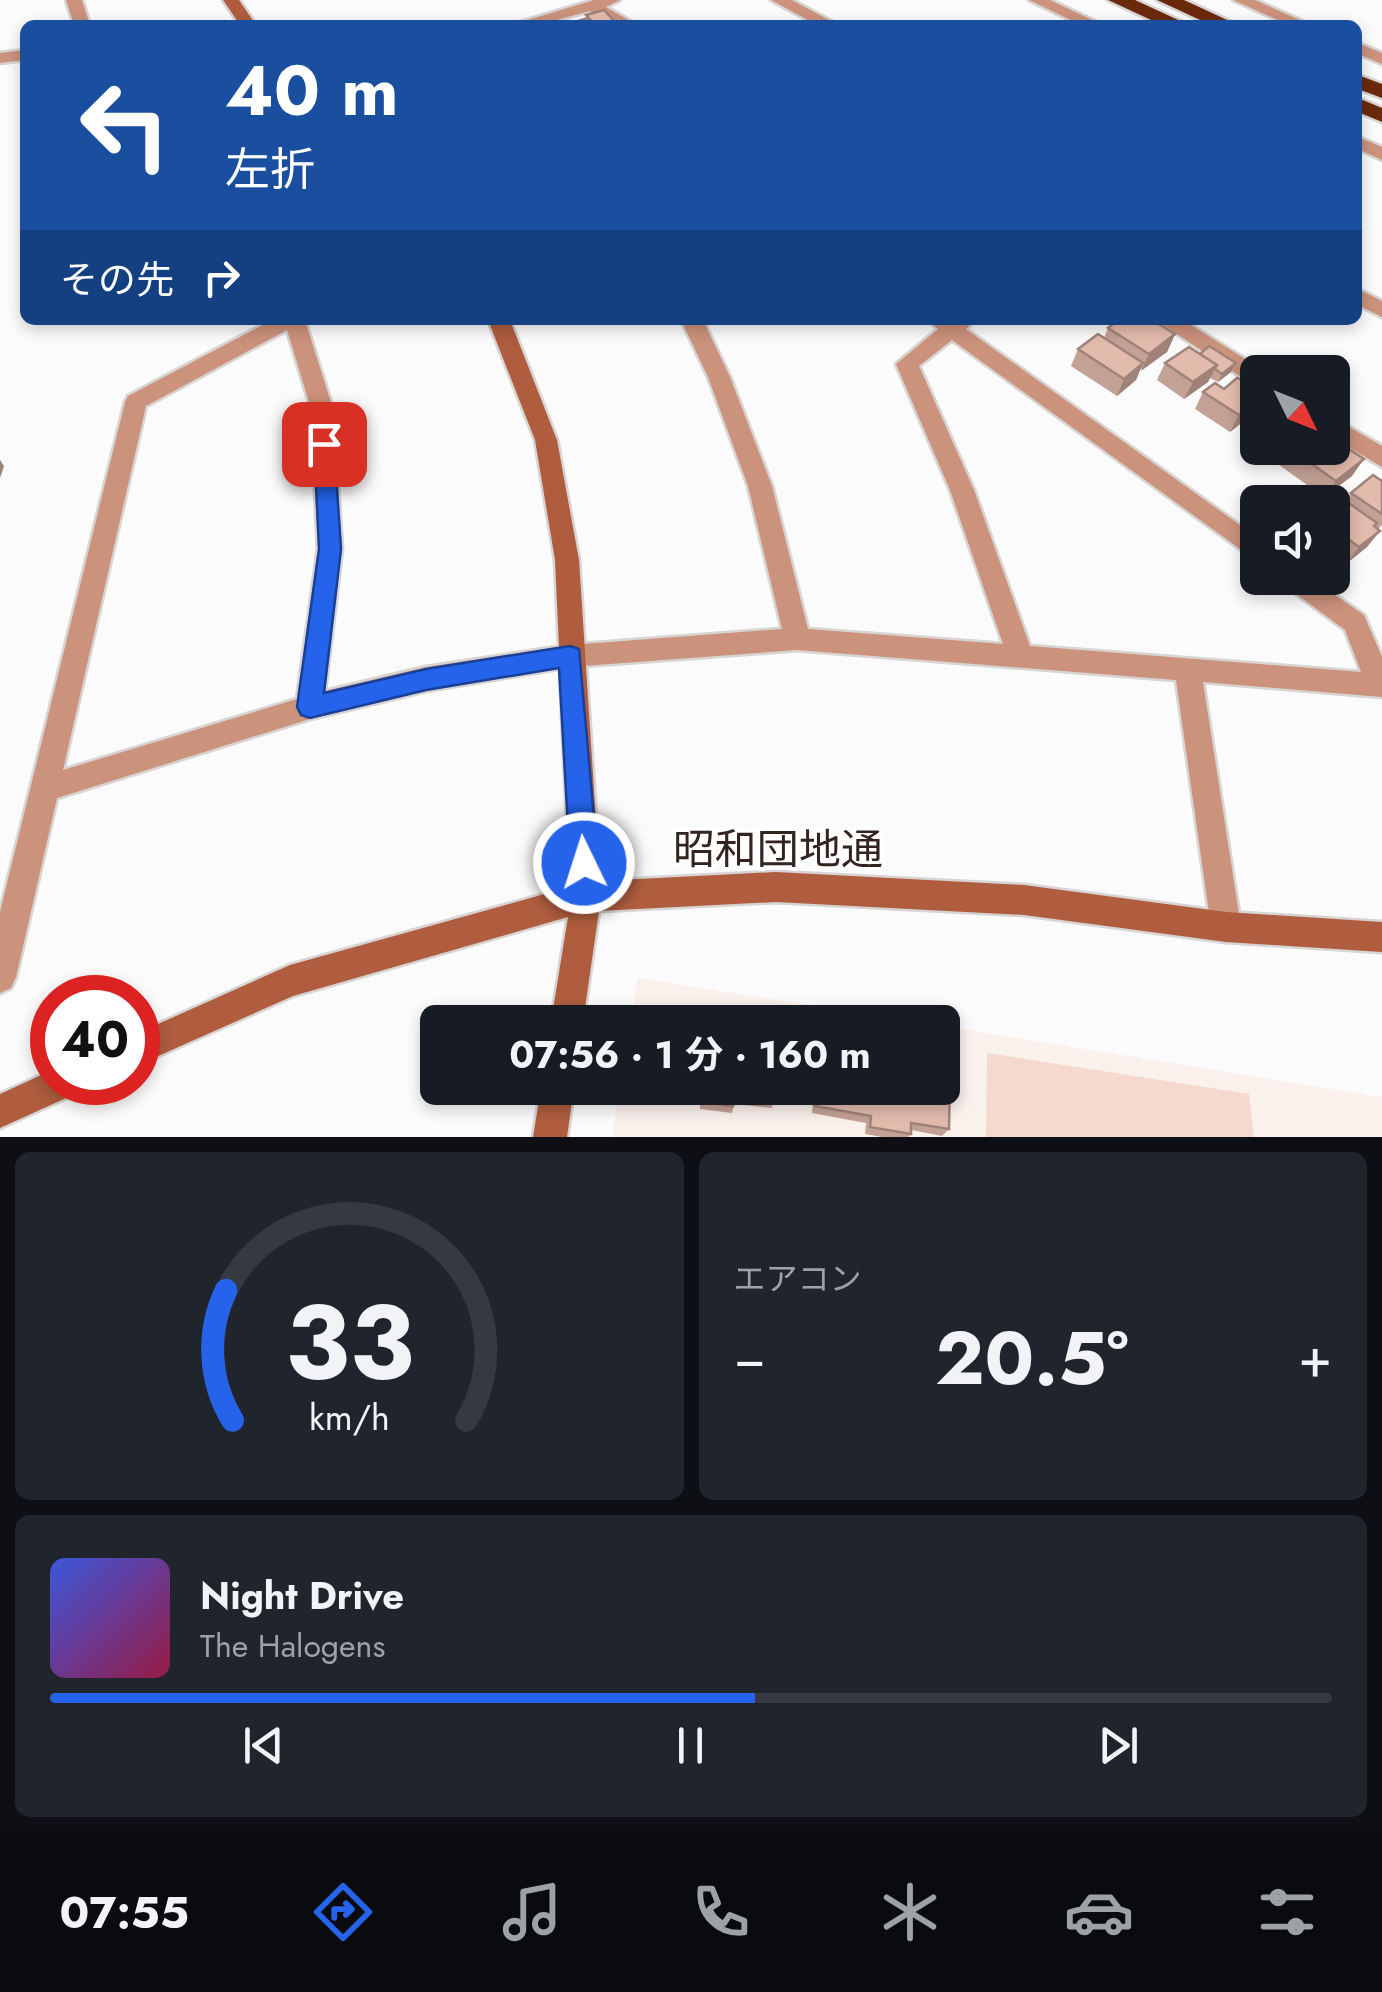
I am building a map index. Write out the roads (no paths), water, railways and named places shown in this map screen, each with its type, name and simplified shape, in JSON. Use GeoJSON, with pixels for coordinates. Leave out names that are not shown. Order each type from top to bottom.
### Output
{"type":"FeatureCollection","features":[{"type":"Feature","properties":{"kind":"highway"},"geometry":{"type":"LineString","coordinates":[[1118,0],[1166,20]]}},
{"type":"Feature","properties":{"kind":"highway"},"geometry":{"type":"LineString","coordinates":[[1167,0],[1216,20]]}},
{"type":"Feature","properties":{"kind":"street"},"geometry":{"type":"LineString","coordinates":[[538,20],[612,0]]}},
{"type":"Feature","properties":{"kind":"street"},"geometry":{"type":"LineString","coordinates":[[779,0],[820,20]]}},
{"type":"Feature","properties":{"kind":"street"},"geometry":{"type":"LineString","coordinates":[[1037,0],[1084,20]]}},
{"type":"Feature","properties":{"kind":"street"},"geometry":{"type":"LineString","coordinates":[[1240,0],[1290,20]]}},
{"type":"Feature","properties":{"kind":"street"},"geometry":{"type":"LineString","coordinates":[[591,6],[619,20]]}},
{"type":"Feature","properties":{"kind":"street"},"geometry":{"type":"LineString","coordinates":[[0,977],[136,402],[282,325]]}},
{"type":"Feature","properties":{"kind":"street"},"geometry":{"type":"LineString","coordinates":[[294,325],[322,409],[330,549],[310,707]]}},
{"type":"Feature","properties":{"kind":"street"},"geometry":{"type":"LineString","coordinates":[[501,325],[546,440],[568,560],[570,656],[586,897],[570,1005]]}},
{"type":"Feature","properties":{"kind":"street"},"geometry":{"type":"LineString","coordinates":[[694,325],[719,377],[760,486],[797,639]]}},
{"type":"Feature","properties":{"kind":"street"},"geometry":{"type":"LineString","coordinates":[[950,325],[906,364],[962,490],[1020,654]]}},
{"type":"Feature","properties":{"kind":"street"},"geometry":{"type":"LineString","coordinates":[[955,325],[1240,539]]}},
{"type":"Feature","properties":{"kind":"street"},"geometry":{"type":"LineString","coordinates":[[1175,325],[1240,365]]}},
{"type":"Feature","properties":{"kind":"street"},"geometry":{"type":"LineString","coordinates":[[1350,438],[1382,458]]}},
{"type":"Feature","properties":{"kind":"street"},"geometry":{"type":"LineString","coordinates":[[43,789],[310,707],[426,679],[570,656],[797,639],[1381,684],[1354,623],[1316,595]]}},
{"type":"Feature","properties":{"kind":"street"},"geometry":{"type":"LineString","coordinates":[[1188,671],[1226,927]]}},
{"type":"Feature","properties":{"kind":"street","name":"昭和団地通"},"geometry":{"type":"LineString","coordinates":[[160,1039],[290,981],[586,897],[795,888],[1024,900],[1226,927],[1382,937]]}},
{"type":"Feature","properties":{"kind":"street"},"geometry":{"type":"LineString","coordinates":[[0,1110],[30,1097]]}},
{"type":"Feature","properties":{"kind":"street"},"geometry":{"type":"LineString","coordinates":[[550,1137],[555,1105]]}}]}
